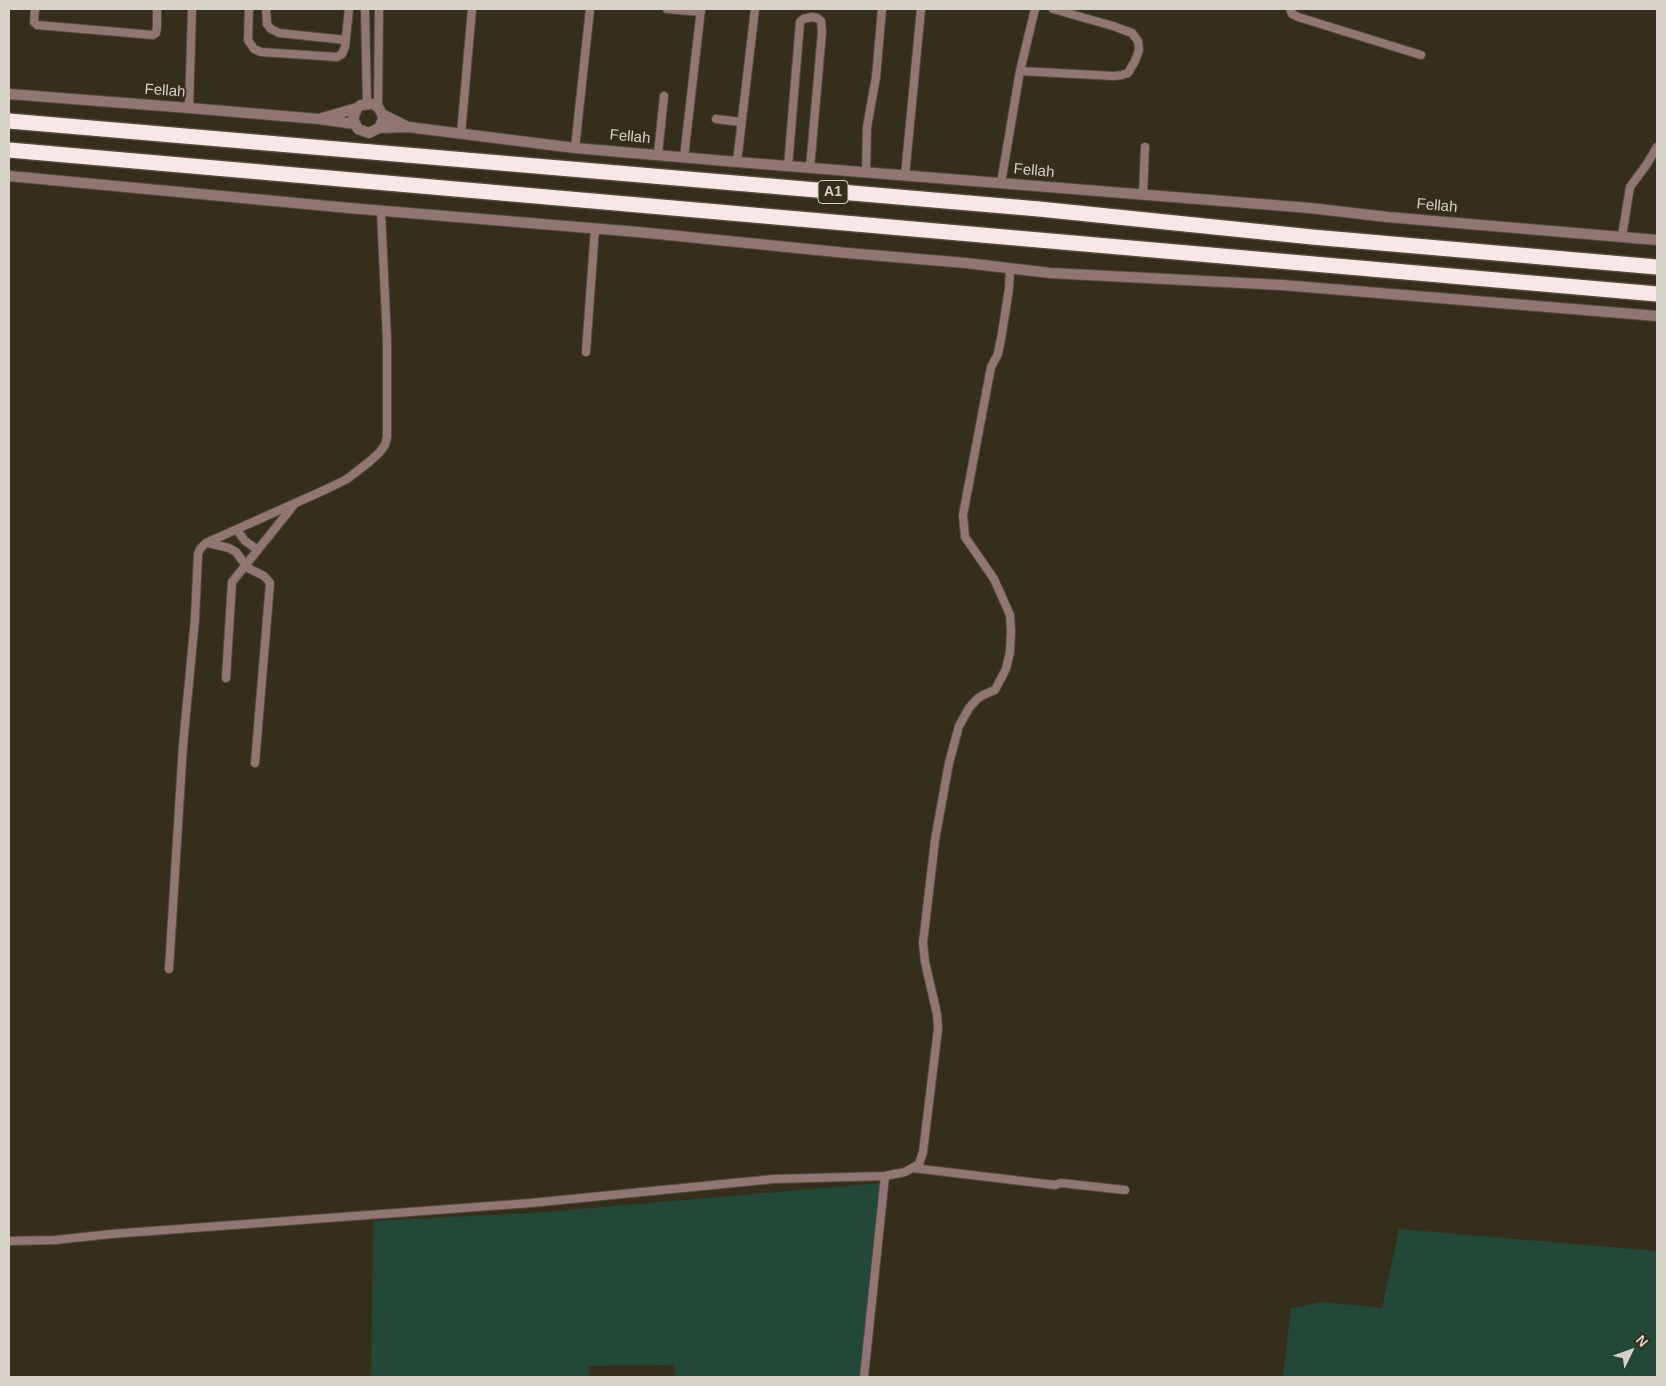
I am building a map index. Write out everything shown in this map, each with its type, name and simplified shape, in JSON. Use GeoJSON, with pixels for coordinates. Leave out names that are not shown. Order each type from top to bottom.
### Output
{"type":"FeatureCollection","features":[{"type":"Feature","properties":{"kind":"highway","name":"A1"},"geometry":{"type":"LineString","coordinates":[[9,121],[1039,209],[1312,237],[1657,267]]}},
{"type":"Feature","properties":{"kind":"highway","name":"A1"},"geometry":{"type":"LineString","coordinates":[[9,150],[1657,294]]}},
{"type":"Feature","properties":{"kind":"street"},"geometry":{"type":"LineString","coordinates":[[35,9],[34,22],[37,25],[153,35],[156,33],[157,9]]}},
{"type":"Feature","properties":{"kind":"street"},"geometry":{"type":"LineString","coordinates":[[189,108],[192,9]]}},
{"type":"Feature","properties":{"kind":"street"},"geometry":{"type":"LineString","coordinates":[[248,9],[248,40],[257,51],[337,58],[343,52],[346,40],[349,9]]}},
{"type":"Feature","properties":{"kind":"street"},"geometry":{"type":"LineString","coordinates":[[266,9],[267,24],[271,29],[279,33],[346,40]]}},
{"type":"Feature","properties":{"kind":"street"},"geometry":{"type":"LineString","coordinates":[[355,124],[353,119],[362,106],[365,9]]}},
{"type":"Feature","properties":{"kind":"street"},"geometry":{"type":"LineString","coordinates":[[378,9],[380,110],[383,119],[379,128]]}},
{"type":"Feature","properties":{"kind":"street"},"geometry":{"type":"LineString","coordinates":[[461,134],[472,9]]}},
{"type":"Feature","properties":{"kind":"street"},"geometry":{"type":"LineString","coordinates":[[575,148],[590,9]]}},
{"type":"Feature","properties":{"kind":"street"},"geometry":{"type":"LineString","coordinates":[[667,9],[701,10],[684,156]]}},
{"type":"Feature","properties":{"kind":"street"},"geometry":{"type":"LineString","coordinates":[[737,162],[754,9]]}},
{"type":"Feature","properties":{"kind":"street"},"geometry":{"type":"LineString","coordinates":[[866,173],[867,127],[876,77],[882,9]]}},
{"type":"Feature","properties":{"kind":"street"},"geometry":{"type":"LineString","coordinates":[[905,176],[921,9]]}},
{"type":"Feature","properties":{"kind":"street"},"geometry":{"type":"LineString","coordinates":[[1001,183],[1020,71],[1035,9]]}},
{"type":"Feature","properties":{"kind":"street"},"geometry":{"type":"LineString","coordinates":[[1020,71],[1122,76],[1128,72],[1135,61],[1139,50],[1138,41],[1132,33],[1053,9]]}},
{"type":"Feature","properties":{"kind":"street"},"geometry":{"type":"LineString","coordinates":[[1290,9],[1292,14],[1298,18],[1421,55]]}},
{"type":"Feature","properties":{"kind":"street"},"geometry":{"type":"LineString","coordinates":[[788,166],[800,22],[802,18],[812,16],[821,21],[822,32],[810,168]]}},
{"type":"Feature","properties":{"kind":"street","name":"Fellah"},"geometry":{"type":"LineString","coordinates":[[9,94],[319,119],[355,124],[358,129],[369,133],[379,128],[408,127],[575,148],[1310,208],[1407,219],[1657,240]]}},
{"type":"Feature","properties":{"kind":"street"},"geometry":{"type":"LineString","coordinates":[[658,154],[664,96]]}},
{"type":"Feature","properties":{"kind":"street","name":"Fellah"},"geometry":{"type":"LineString","coordinates":[[319,119],[373,104],[408,127]]}},
{"type":"Feature","properties":{"kind":"street"},"geometry":{"type":"LineString","coordinates":[[716,119],[741,122]]}},
{"type":"Feature","properties":{"kind":"street"},"geometry":{"type":"LineString","coordinates":[[1143,195],[1145,147]]}},
{"type":"Feature","properties":{"kind":"street"},"geometry":{"type":"LineString","coordinates":[[1622,236],[1630,187],[1657,147]]}},
{"type":"Feature","properties":{"kind":"street"},"geometry":{"type":"LineString","coordinates":[[9,176],[381,211],[595,228],[1077,275],[1282,285],[1657,316]]}},
{"type":"Feature","properties":{"kind":"street"},"geometry":{"type":"LineString","coordinates":[[169,969],[183,744],[195,619],[198,554],[206,543],[329,488],[360,470],[379,453],[387,437],[387,340],[381,211]]}},
{"type":"Feature","properties":{"kind":"street"},"geometry":{"type":"LineString","coordinates":[[586,352],[595,228]]}},
{"type":"Feature","properties":{"kind":"street"},"geometry":{"type":"LineString","coordinates":[[9,1240],[38,1241],[522,1203],[774,1179],[884,1176],[906,1172],[919,1164],[923,1152],[937,1044],[937,1014],[924,962],[923,943],[936,830],[959,726],[969,708],[977,699],[995,690],[1006,669],[1010,652],[1010,615],[994,579],[965,537],[963,515],[991,367],[998,354],[1002,333],[1009,289],[1010,268]]}},
{"type":"Feature","properties":{"kind":"street"},"geometry":{"type":"LineString","coordinates":[[226,678],[231,586],[234,579],[294,504]]}},
{"type":"Feature","properties":{"kind":"street"},"geometry":{"type":"LineString","coordinates":[[237,530],[245,541],[258,550]]}},
{"type":"Feature","properties":{"kind":"street"},"geometry":{"type":"LineString","coordinates":[[206,543],[229,548],[239,554],[248,568],[266,578],[270,583],[255,763]]}},
{"type":"Feature","properties":{"kind":"street"},"geometry":{"type":"LineString","coordinates":[[913,1168],[1125,1190]]}},
{"type":"Feature","properties":{"kind":"street"},"geometry":{"type":"LineString","coordinates":[[864,1377],[884,1176]]}},
{"type":"Feature","properties":{"kind":"green space"},"geometry":{"type":"Polygon","coordinates":[[[882,1183],[862,1377],[675,1377],[675,1365],[589,1366],[589,1377],[371,1377],[373,1221],[532,1213],[882,1183]]]}},
{"type":"Feature","properties":{"kind":"green space"},"geometry":{"type":"Polygon","coordinates":[[[1399,1229],[1657,1251],[1657,1377],[1283,1377],[1291,1308],[1323,1302],[1382,1308],[1399,1229]]]}}]}
